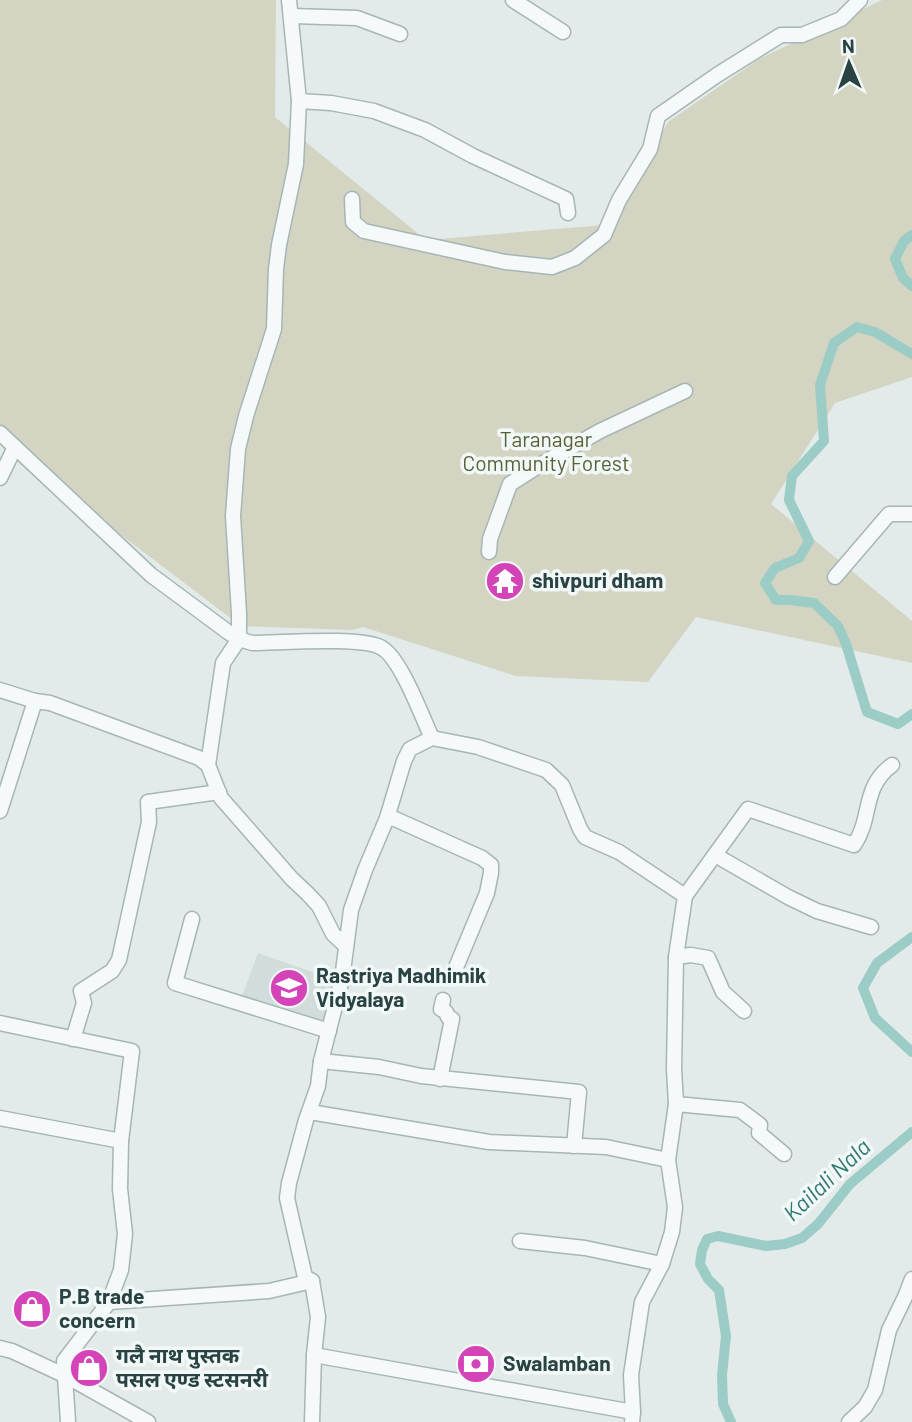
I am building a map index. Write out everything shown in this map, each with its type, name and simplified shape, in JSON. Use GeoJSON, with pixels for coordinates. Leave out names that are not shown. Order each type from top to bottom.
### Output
{"type":"FeatureCollection","features":[{"type":"Feature","properties":{"kind":"street"},"geometry":{"type":"LineString","coordinates":[[208,765],[223,663],[239,639],[233,516],[238,449],[274,329],[277,257],[296,164],[299,101],[289,0]]}},
{"type":"Feature","properties":{"kind":"street"},"geometry":{"type":"LineString","coordinates":[[513,0],[563,32]]}},
{"type":"Feature","properties":{"kind":"street"},"geometry":{"type":"LineString","coordinates":[[352,199],[353,222],[364,231],[505,262],[552,267],[575,258],[604,234],[619,200],[650,149],[658,116],[781,35],[802,35],[841,19],[860,0]]}},
{"type":"Feature","properties":{"kind":"street"},"geometry":{"type":"LineString","coordinates":[[292,16],[357,18],[400,34]]}},
{"type":"Feature","properties":{"kind":"street"},"geometry":{"type":"LineString","coordinates":[[299,101],[331,103],[374,111],[425,130],[485,162],[566,199],[568,213]]}},
{"type":"Feature","properties":{"kind":"street"},"geometry":{"type":"LineString","coordinates":[[489,552],[489,539],[510,484],[600,431],[685,391]]}},
{"type":"Feature","properties":{"kind":"street"},"geometry":{"type":"LineString","coordinates":[[0,433],[151,575],[239,639],[252,643],[363,642],[383,648],[397,662],[432,738]]}},
{"type":"Feature","properties":{"kind":"street"},"geometry":{"type":"LineString","coordinates":[[0,478],[15,447]]}},
{"type":"Feature","properties":{"kind":"street"},"geometry":{"type":"LineString","coordinates":[[835,577],[889,514],[912,514]]}},
{"type":"Feature","properties":{"kind":"street"},"geometry":{"type":"LineString","coordinates":[[0,690],[62,707],[199,758],[208,765],[222,798],[319,906],[333,934],[346,946]]}},
{"type":"Feature","properties":{"kind":"street"},"geometry":{"type":"LineString","coordinates":[[0,811],[35,701]]}},
{"type":"Feature","properties":{"kind":"street"},"geometry":{"type":"LineString","coordinates":[[312,1281],[305,1277],[287,1198],[289,1183],[318,1087],[321,1061],[342,979],[351,910],[387,818],[410,749],[432,738],[478,747],[546,769],[562,785],[585,837],[618,852],[685,896]]}},
{"type":"Feature","properties":{"kind":"street"},"geometry":{"type":"LineString","coordinates":[[314,1355],[633,1417],[631,1375],[642,1302],[662,1264],[673,1232],[675,1207],[668,1160],[676,1104],[676,957],[685,896],[748,809],[855,845],[861,835],[876,780],[892,765]]}},
{"type":"Feature","properties":{"kind":"street"},"geometry":{"type":"LineString","coordinates":[[73,1039],[84,1003],[81,990],[112,971],[119,960],[149,822],[148,802],[219,792]]}},
{"type":"Feature","properties":{"kind":"street"},"geometry":{"type":"LineString","coordinates":[[387,818],[395,819],[482,858],[491,865],[487,893],[452,977]]}},
{"type":"Feature","properties":{"kind":"street"},"geometry":{"type":"LineString","coordinates":[[715,855],[817,911],[871,927]]}},
{"type":"Feature","properties":{"kind":"street"},"geometry":{"type":"LineString","coordinates":[[192,919],[175,983],[329,1031]]}},
{"type":"Feature","properties":{"kind":"street"},"geometry":{"type":"LineString","coordinates":[[676,957],[691,955],[709,958],[723,992],[744,1011]]}},
{"type":"Feature","properties":{"kind":"street"},"geometry":{"type":"LineString","coordinates":[[440,1079],[452,1019],[441,1009],[443,1000]]}},
{"type":"Feature","properties":{"kind":"street"},"geometry":{"type":"LineString","coordinates":[[0,1023],[132,1051],[121,1141],[120,1189],[125,1234],[121,1270],[110,1302],[64,1361],[68,1422]]}},
{"type":"Feature","properties":{"kind":"street"},"geometry":{"type":"LineString","coordinates":[[321,1061],[440,1079],[579,1092],[574,1146]]}},
{"type":"Feature","properties":{"kind":"street"},"geometry":{"type":"LineString","coordinates":[[676,1104],[740,1110],[760,1125],[759,1133],[784,1154]]}},
{"type":"Feature","properties":{"kind":"street"},"geometry":{"type":"LineString","coordinates":[[310,1112],[489,1142],[606,1147],[668,1160]]}},
{"type":"Feature","properties":{"kind":"street"},"geometry":{"type":"LineString","coordinates":[[0,1118],[121,1141]]}},
{"type":"Feature","properties":{"kind":"street"},"geometry":{"type":"LineString","coordinates":[[520,1241],[585,1248],[662,1264]]}},
{"type":"Feature","properties":{"kind":"street"},"geometry":{"type":"LineString","coordinates":[[849,1422],[865,1408],[875,1390],[889,1330],[912,1279]]}},
{"type":"Feature","properties":{"kind":"street"},"geometry":{"type":"LineString","coordinates":[[110,1302],[269,1291],[312,1281]]}},
{"type":"Feature","properties":{"kind":"street"},"geometry":{"type":"LineString","coordinates":[[312,1281],[318,1317],[312,1422]]}},
{"type":"Feature","properties":{"kind":"street"},"geometry":{"type":"LineString","coordinates":[[0,1348],[66,1376],[148,1422]]}},
{"type":"Feature","properties":{"kind":"shaded area","name":"Rastriya Madhimik Vidyalaya"},"geometry":{"type":"Polygon","coordinates":[[[258,953],[335,980],[325,1025],[276,1014],[242,996],[258,953]]]}},
{"type":"Feature","properties":{"kind":"green space","name":"Taranagar Community Forest"},"geometry":{"type":"Polygon","coordinates":[[[0,0],[276,0],[275,117],[426,240],[604,225],[633,188],[668,122],[759,59],[882,0],[912,0],[912,377],[835,403],[771,504],[912,621],[912,663],[696,617],[648,682],[516,676],[363,627],[353,630],[241,626],[0,443],[0,0]]]}},
{"type":"Feature","properties":{"kind":"waterway","name":"Kailali Nala"},"geometry":{"type":"LineString","coordinates":[[912,235],[904,241],[895,259],[903,278],[912,286]]}},
{"type":"Feature","properties":{"kind":"waterway","name":"Kailali Nala"},"geometry":{"type":"LineString","coordinates":[[912,354],[875,332],[857,327],[834,343],[820,385],[824,441],[792,476],[789,500],[809,541],[799,558],[775,568],[765,583],[776,600],[814,603],[838,626],[867,712],[898,724],[912,714]]}},
{"type":"Feature","properties":{"kind":"waterway","name":"Kailali Nala"},"geometry":{"type":"LineString","coordinates":[[912,937],[877,963],[863,988],[875,1018],[912,1052]]}},
{"type":"Feature","properties":{"kind":"waterway","name":"Kailali Nala"},"geometry":{"type":"LineString","coordinates":[[731,1422],[723,1404],[722,1375],[726,1336],[719,1290],[708,1279],[700,1264],[707,1239],[718,1236],[766,1246],[785,1244],[802,1238],[818,1224],[850,1184],[912,1132]]}},
{"type":"Feature","properties":{"kind":"place","name":"shivpuri dham"},"geometry":{"type":"Point","coordinates":[505,581]}},
{"type":"Feature","properties":{"kind":"place","name":"Rastriya Madhimik Vidyalaya"},"geometry":{"type":"Point","coordinates":[289,988]}},
{"type":"Feature","properties":{"kind":"place","name":"P.B trade concern"},"geometry":{"type":"Point","coordinates":[32,1309]}},
{"type":"Feature","properties":{"kind":"place","name":"Swalamban"},"geometry":{"type":"Point","coordinates":[476,1364]}},
{"type":"Feature","properties":{"kind":"place","name":"गलै नाथ पुस्तक पसल एण्ड स्टसनरी"},"geometry":{"type":"Point","coordinates":[89,1368]}}]}
